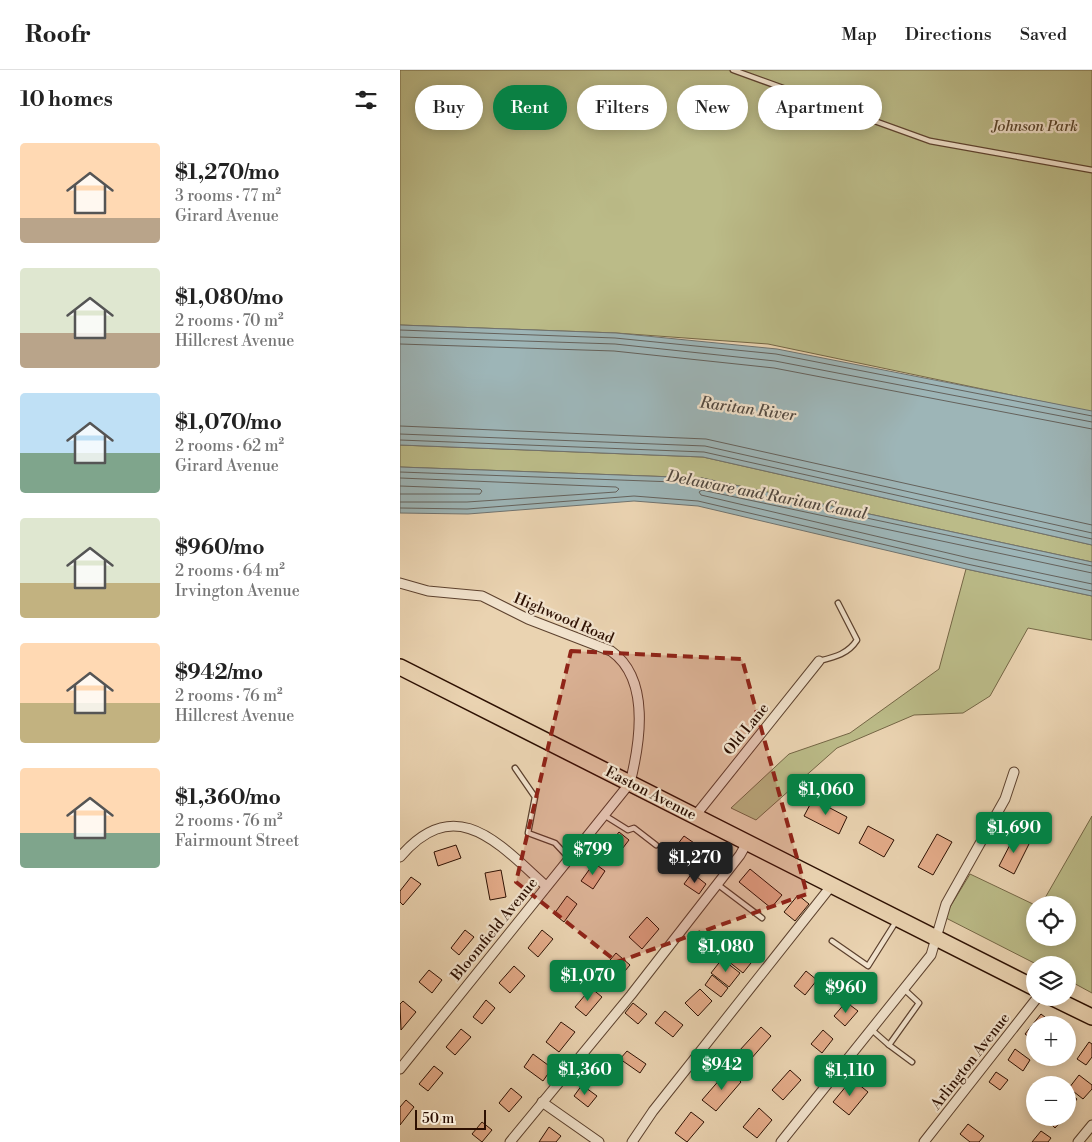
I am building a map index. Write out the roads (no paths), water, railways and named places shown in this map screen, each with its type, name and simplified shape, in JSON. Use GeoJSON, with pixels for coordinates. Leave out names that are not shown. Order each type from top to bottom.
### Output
{"type":"FeatureCollection","features":[{"type":"Feature","properties":{"kind":"main road","name":"Easton Avenue"},"geometry":{"type":"LineString","coordinates":[[400,667],[748,841],[832,886],[1026,983]]}},
{"type":"Feature","properties":{"kind":"main road"},"geometry":{"type":"LineString","coordinates":[[1070,1006],[1092,1017]]}},
{"type":"Feature","properties":{"kind":"street","name":"Highwood Road"},"geometry":{"type":"LineString","coordinates":[[400,583],[428,591],[482,596],[528,619],[601,646],[619,656],[631,673],[637,694],[639,718],[637,755],[630,783]]}},
{"type":"Feature","properties":{"kind":"street","name":"Old Lane"},"geometry":{"type":"LineString","coordinates":[[695,816],[819,661]]}},
{"type":"Feature","properties":{"kind":"street"},"geometry":{"type":"LineString","coordinates":[[781,1142],[905,990],[931,955],[946,904],[1005,799],[1014,772]]}},
{"type":"Feature","properties":{"kind":"street","name":"Bloomfield Avenue"},"geometry":{"type":"LineString","coordinates":[[400,1069],[630,783]]}},
{"type":"Feature","properties":{"kind":"street"},"geometry":{"type":"LineString","coordinates":[[400,857],[422,836],[447,827],[473,828],[498,843],[546,886]]}},
{"type":"Feature","properties":{"kind":"street"},"geometry":{"type":"LineString","coordinates":[[510,1142],[631,995],[718,884],[748,841]]}},
{"type":"Feature","properties":{"kind":"street"},"geometry":{"type":"LineString","coordinates":[[632,1142],[653,1111],[832,886]]}},
{"type":"Feature","properties":{"kind":"street","name":"Arlington Avenue"},"geometry":{"type":"LineString","coordinates":[[924,1142],[1031,1006]]}},
{"type":"Feature","properties":{"kind":"street"},"geometry":{"type":"LineString","coordinates":[[542,1102],[599,1142]]}},
{"type":"Feature","properties":{"kind":"street"},"geometry":{"type":"LineString","coordinates":[[1082,1141],[1092,1125]]}},
{"type":"Feature","properties":{"kind":"lane"},"geometry":{"type":"LineString","coordinates":[[733,70],[930,141],[1092,170]]}},
{"type":"Feature","properties":{"kind":"lane"},"geometry":{"type":"LineString","coordinates":[[819,661],[841,655],[851,649],[857,640],[838,603]]}},
{"type":"Feature","properties":{"kind":"lane"},"geometry":{"type":"LineString","coordinates":[[515,768],[535,797],[528,833],[555,843],[569,858]]}},
{"type":"Feature","properties":{"kind":"lane"},"geometry":{"type":"LineString","coordinates":[[604,815],[628,830],[634,828],[656,845]]}},
{"type":"Feature","properties":{"kind":"lane"},"geometry":{"type":"LineString","coordinates":[[718,884],[762,918]]}},
{"type":"Feature","properties":{"kind":"lane"},"geometry":{"type":"LineString","coordinates":[[832,941],[868,966],[898,919]]}},
{"type":"Feature","properties":{"kind":"lane"},"geometry":{"type":"LineString","coordinates":[[889,1044],[919,1003],[905,990]]}},
{"type":"Feature","properties":{"kind":"lane"},"geometry":{"type":"LineString","coordinates":[[872,1030],[912,1062]]}},
{"type":"Feature","properties":{"kind":"water","name":"Raritan River"},"geometry":{"type":"Polygon","coordinates":[[[400,325],[616,333],[777,349],[1092,411],[1092,545],[703,457],[400,445],[400,325]]]}},
{"type":"Feature","properties":{"kind":"water","name":"Delaware and Raritan Canal"},"geometry":{"type":"Polygon","coordinates":[[[400,467],[702,478],[1092,562],[1092,596],[966,569],[698,506],[634,501],[468,514],[400,513],[400,467]]]}},
{"type":"Feature","properties":{"kind":"park label","name":"Johnson Park"},"geometry":{"type":"Point","coordinates":[1035,126]}}]}
